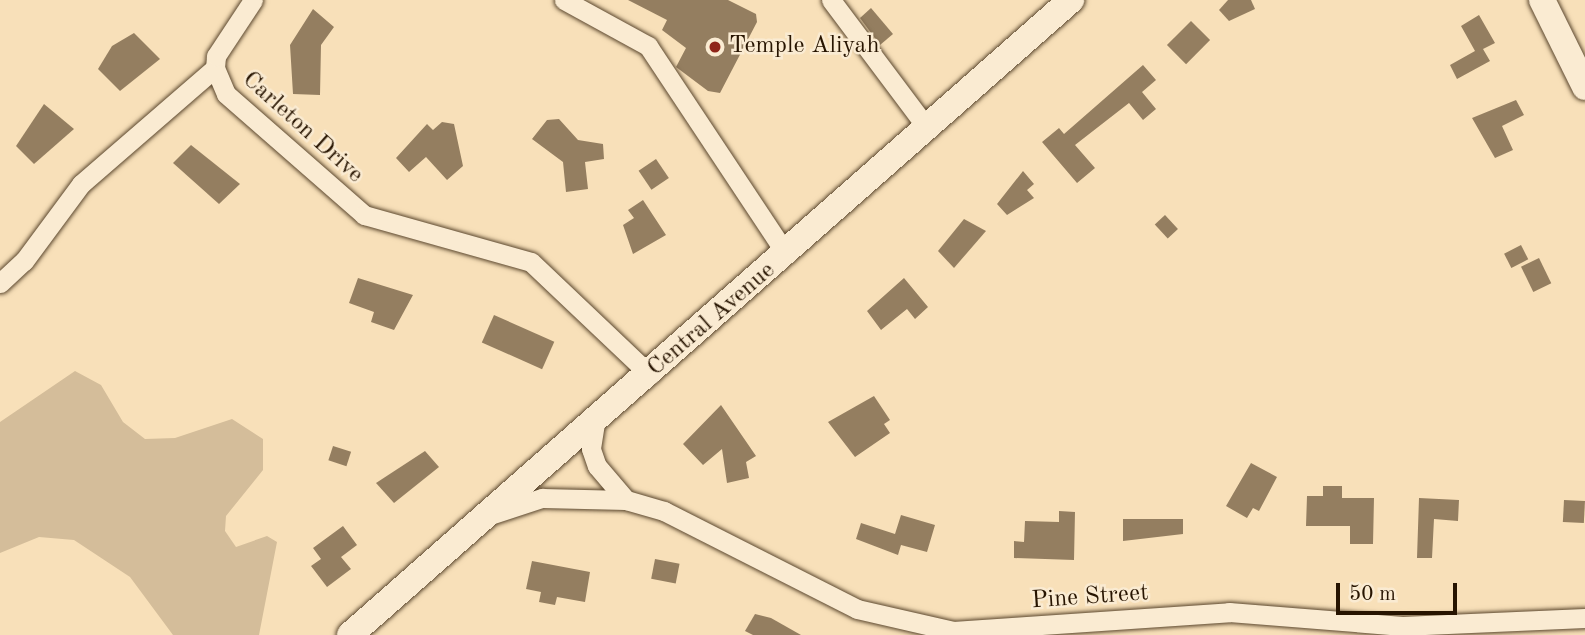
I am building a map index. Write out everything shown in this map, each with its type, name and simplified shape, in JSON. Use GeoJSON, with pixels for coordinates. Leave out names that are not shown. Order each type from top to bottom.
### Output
{"type":"FeatureCollection","features":[{"type":"Feature","properties":{"kind":"main road","name":"Central Avenue"},"geometry":{"type":"LineString","coordinates":[[350,635],[650,375],[1071,0]]}},
{"type":"Feature","properties":{"kind":"main road"},"geometry":{"type":"LineString","coordinates":[[1542,0],[1585,87]]}},
{"type":"Feature","properties":{"kind":"street"},"geometry":{"type":"LineString","coordinates":[[0,283],[24,261],[81,184],[215,68],[216,56],[253,0]]}},
{"type":"Feature","properties":{"kind":"street"},"geometry":{"type":"LineString","coordinates":[[564,0],[648,46],[786,254]]}},
{"type":"Feature","properties":{"kind":"street"},"geometry":{"type":"LineString","coordinates":[[831,0],[928,129]]}},
{"type":"Feature","properties":{"kind":"street","name":"Carleton Drive"},"geometry":{"type":"LineString","coordinates":[[215,68],[226,94],[355,209],[388,227],[531,262],[650,375]]}},
{"type":"Feature","properties":{"kind":"street"},"geometry":{"type":"LineString","coordinates":[[595,423],[591,449],[597,466],[626,500]]}},
{"type":"Feature","properties":{"kind":"street","name":"Pine Street"},"geometry":{"type":"LineString","coordinates":[[492,514],[542,498],[626,500],[664,511],[857,609],[953,631],[1228,612],[1402,626],[1585,618]]}},
{"type":"Feature","properties":{"kind":"shaded area"},"geometry":{"type":"Polygon","coordinates":[[[75,371],[101,385],[123,422],[145,439],[175,438],[232,419],[263,439],[263,470],[226,516],[225,531],[236,547],[267,536],[277,542],[259,635],[173,635],[130,577],[74,540],[39,537],[0,553],[0,422],[75,371]]]}},
{"type":"Feature","properties":{"kind":"building","name":"Temple Aliyah"},"geometry":{"type":"Polygon","coordinates":[[[628,0],[728,0],[756,14],[757,22],[720,93],[708,91],[676,67],[686,48],[662,30],[667,20],[628,0]]]}},
{"type":"Feature","properties":{"kind":"building"},"geometry":{"type":"Polygon","coordinates":[[[1228,0],[1251,0],[1255,9],[1229,21],[1219,10],[1228,0]]]}},
{"type":"Feature","properties":{"kind":"building"},"geometry":{"type":"Polygon","coordinates":[[[871,8],[893,34],[880,45],[860,18],[871,8]]]}},
{"type":"Feature","properties":{"kind":"building"},"geometry":{"type":"Polygon","coordinates":[[[313,9],[334,27],[321,45],[320,95],[293,94],[290,45],[313,9]]]}},
{"type":"Feature","properties":{"kind":"building"},"geometry":{"type":"Polygon","coordinates":[[[1479,15],[1495,43],[1483,49],[1490,61],[1457,79],[1450,65],[1475,51],[1461,26],[1479,15]]]}},
{"type":"Feature","properties":{"kind":"building"},"geometry":{"type":"Polygon","coordinates":[[[1191,21],[1210,40],[1186,64],[1167,45],[1191,21]]]}},
{"type":"Feature","properties":{"kind":"building"},"geometry":{"type":"Polygon","coordinates":[[[134,33],[160,59],[120,91],[98,69],[112,46],[134,33]]]}},
{"type":"Feature","properties":{"kind":"building"},"geometry":{"type":"Polygon","coordinates":[[[1143,65],[1156,80],[1142,92],[1156,109],[1143,120],[1129,103],[1075,145],[1095,168],[1077,183],[1042,142],[1059,128],[1064,134],[1143,65]]]}},
{"type":"Feature","properties":{"kind":"building"},"geometry":{"type":"Polygon","coordinates":[[[1516,100],[1524,115],[1502,126],[1513,150],[1495,158],[1472,118],[1516,100]]]}},
{"type":"Feature","properties":{"kind":"building"},"geometry":{"type":"Polygon","coordinates":[[[44,104],[74,129],[34,164],[16,146],[44,104]]]}},
{"type":"Feature","properties":{"kind":"building"},"geometry":{"type":"Polygon","coordinates":[[[559,119],[578,140],[603,144],[604,159],[585,162],[588,189],[566,192],[563,162],[532,139],[547,120],[559,119]]]}},
{"type":"Feature","properties":{"kind":"building"},"geometry":{"type":"Polygon","coordinates":[[[442,122],[454,124],[463,166],[447,180],[426,157],[409,172],[396,158],[427,124],[433,130],[442,122]]]}},
{"type":"Feature","properties":{"kind":"building"},"geometry":{"type":"Polygon","coordinates":[[[191,145],[240,184],[219,204],[173,163],[191,145]]]}},
{"type":"Feature","properties":{"kind":"building"},"geometry":{"type":"Polygon","coordinates":[[[656,159],[669,178],[651,190],[639,171],[656,159]]]}},
{"type":"Feature","properties":{"kind":"building"},"geometry":{"type":"Polygon","coordinates":[[[1023,171],[1034,184],[1027,190],[1034,198],[1007,215],[997,204],[1023,171]]]}},
{"type":"Feature","properties":{"kind":"building"},"geometry":{"type":"Polygon","coordinates":[[[643,200],[666,235],[633,254],[623,225],[634,218],[628,210],[643,200]]]}},
{"type":"Feature","properties":{"kind":"building"},"geometry":{"type":"Polygon","coordinates":[[[1165,215],[1178,229],[1168,238],[1155,225],[1165,215]]]}},
{"type":"Feature","properties":{"kind":"building"},"geometry":{"type":"Polygon","coordinates":[[[964,219],[986,231],[954,268],[938,251],[964,219]]]}},
{"type":"Feature","properties":{"kind":"building"},"geometry":{"type":"Polygon","coordinates":[[[1521,245],[1528,259],[1511,268],[1504,254],[1521,245]]]}},
{"type":"Feature","properties":{"kind":"building"},"geometry":{"type":"Polygon","coordinates":[[[1539,258],[1551,283],[1533,292],[1521,267],[1539,258]]]}},
{"type":"Feature","properties":{"kind":"building"},"geometry":{"type":"Polygon","coordinates":[[[358,278],[413,295],[394,330],[371,322],[374,312],[349,303],[358,278]]]}},
{"type":"Feature","properties":{"kind":"building"},"geometry":{"type":"Polygon","coordinates":[[[904,278],[928,307],[915,319],[907,309],[881,330],[867,311],[904,278]]]}},
{"type":"Feature","properties":{"kind":"building"},"geometry":{"type":"Polygon","coordinates":[[[494,315],[554,342],[542,369],[482,342],[494,315]]]}},
{"type":"Feature","properties":{"kind":"building"},"geometry":{"type":"Polygon","coordinates":[[[874,396],[890,420],[884,424],[890,433],[855,457],[828,422],[874,396]]]}},
{"type":"Feature","properties":{"kind":"building"},"geometry":{"type":"Polygon","coordinates":[[[721,405],[756,456],[746,462],[749,478],[727,483],[722,449],[703,465],[683,444],[721,405]]]}},
{"type":"Feature","properties":{"kind":"building"},"geometry":{"type":"Polygon","coordinates":[[[333,446],[351,452],[346,466],[328,460],[333,446]]]}},
{"type":"Feature","properties":{"kind":"building"},"geometry":{"type":"Polygon","coordinates":[[[425,451],[439,467],[394,503],[376,483],[425,451]]]}},
{"type":"Feature","properties":{"kind":"building"},"geometry":{"type":"Polygon","coordinates":[[[1251,463],[1277,477],[1259,511],[1253,508],[1247,518],[1226,506],[1251,463]]]}},
{"type":"Feature","properties":{"kind":"building"},"geometry":{"type":"Polygon","coordinates":[[[1323,486],[1342,486],[1342,498],[1374,498],[1373,544],[1350,544],[1350,526],[1306,526],[1307,496],[1323,496],[1323,486]]]}},
{"type":"Feature","properties":{"kind":"building"},"geometry":{"type":"Polygon","coordinates":[[[1419,498],[1459,500],[1458,521],[1434,519],[1432,558],[1417,558],[1419,498]]]}},
{"type":"Feature","properties":{"kind":"building"},"geometry":{"type":"Polygon","coordinates":[[[1564,500],[1585,501],[1584,523],[1563,522],[1564,500]]]}},
{"type":"Feature","properties":{"kind":"building"},"geometry":{"type":"Polygon","coordinates":[[[1059,511],[1075,512],[1074,560],[1014,558],[1014,541],[1024,542],[1025,521],[1059,522],[1059,511]]]}},
{"type":"Feature","properties":{"kind":"building"},"geometry":{"type":"Polygon","coordinates":[[[901,515],[935,525],[927,552],[901,545],[898,555],[856,539],[861,523],[895,534],[901,515]]]}},
{"type":"Feature","properties":{"kind":"building"},"geometry":{"type":"Polygon","coordinates":[[[1123,519],[1183,519],[1183,534],[1123,541],[1123,519]]]}},
{"type":"Feature","properties":{"kind":"building"},"geometry":{"type":"Polygon","coordinates":[[[343,526],[357,545],[341,557],[351,569],[327,587],[311,566],[321,559],[313,548],[343,526]]]}},
{"type":"Feature","properties":{"kind":"building"},"geometry":{"type":"Polygon","coordinates":[[[655,559],[680,564],[676,583],[651,579],[655,559]]]}},
{"type":"Feature","properties":{"kind":"building"},"geometry":{"type":"Polygon","coordinates":[[[532,561],[590,572],[585,602],[557,597],[555,605],[539,602],[541,592],[526,589],[532,561]]]}},
{"type":"Feature","properties":{"kind":"building"},"geometry":{"type":"Polygon","coordinates":[[[755,614],[771,618],[801,635],[753,635],[745,631],[755,614]]]}},
{"type":"Feature","properties":{"kind":"place","name":"Temple Aliyah"},"geometry":{"type":"Point","coordinates":[715,47]}}]}
